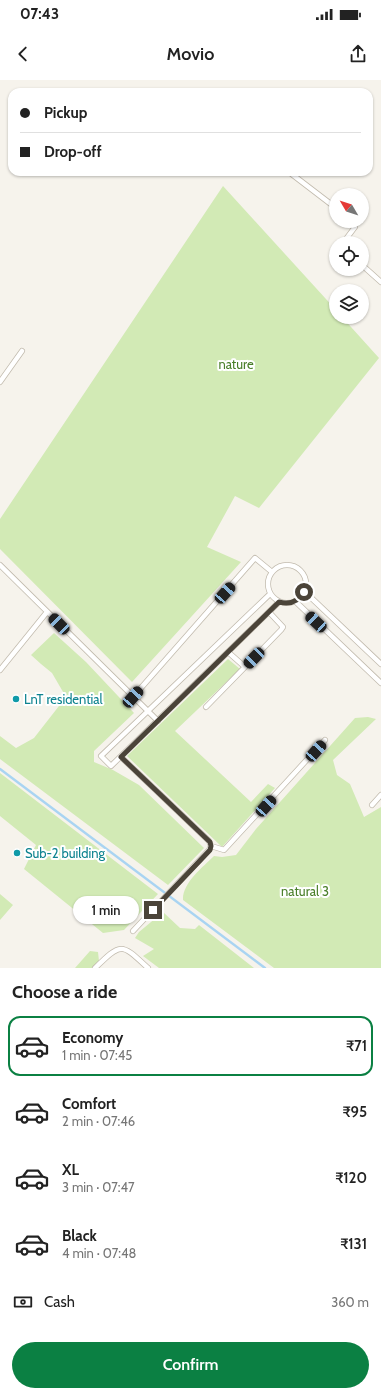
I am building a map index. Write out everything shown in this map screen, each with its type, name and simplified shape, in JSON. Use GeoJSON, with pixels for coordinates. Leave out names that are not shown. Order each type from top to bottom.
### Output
{"type":"FeatureCollection","features":[{"type":"Feature","properties":{"kind":"lane"},"geometry":{"type":"LineString","coordinates":[[294,176],[329,203]]}},
{"type":"Feature","properties":{"kind":"lane"},"geometry":{"type":"LineString","coordinates":[[369,272],[381,282]]}},
{"type":"Feature","properties":{"kind":"lane"},"geometry":{"type":"LineString","coordinates":[[0,382],[22,351]]}},
{"type":"Feature","properties":{"kind":"lane"},"geometry":{"type":"LineString","coordinates":[[133,697],[255,558],[272,572]]}},
{"type":"Feature","properties":{"kind":"lane"},"geometry":{"type":"LineString","coordinates":[[0,564],[158,721]]}},
{"type":"Feature","properties":{"kind":"lane"},"geometry":{"type":"LineString","coordinates":[[287,565],[299,569],[305,580],[304,592],[301,597],[295,601],[285,604],[279,602],[270,594],[267,588],[272,572],[280,566],[287,565]]}},
{"type":"Feature","properties":{"kind":"lane"},"geometry":{"type":"LineString","coordinates":[[304,592],[381,664]]}},
{"type":"Feature","properties":{"kind":"lane"},"geometry":{"type":"LineString","coordinates":[[270,594],[101,756],[112,766],[279,602]]}},
{"type":"Feature","properties":{"kind":"lane"},"geometry":{"type":"LineString","coordinates":[[295,601],[381,683]]}},
{"type":"Feature","properties":{"kind":"lane"},"geometry":{"type":"LineString","coordinates":[[0,670],[48,612]]}},
{"type":"Feature","properties":{"kind":"lane"},"geometry":{"type":"LineString","coordinates":[[206,707],[283,627],[269,612]]}},
{"type":"Feature","properties":{"kind":"lane"},"geometry":{"type":"LineString","coordinates":[[228,652],[245,667]]}},
{"type":"Feature","properties":{"kind":"lane"},"geometry":{"type":"LineString","coordinates":[[121,757],[210,842],[211,846],[225,850],[326,740]]}},
{"type":"Feature","properties":{"kind":"lane"},"geometry":{"type":"LineString","coordinates":[[372,805],[381,795]]}},
{"type":"Feature","properties":{"kind":"lane"},"geometry":{"type":"LineString","coordinates":[[133,931],[210,850],[211,846]]}},
{"type":"Feature","properties":{"kind":"lane"},"geometry":{"type":"LineString","coordinates":[[95,968],[112,951],[118,948],[124,948],[130,951],[148,968]]}},
{"type":"Feature","properties":{"kind":"green space","name":"nature"},"geometry":{"type":"Polygon","coordinates":[[[223,186],[329,302],[329,324],[348,324],[379,358],[259,508],[235,496],[207,547],[241,562],[132,682],[0,549],[0,519],[223,186]]]}},
{"type":"Feature","properties":{"kind":"green space"},"geometry":{"type":"Polygon","coordinates":[[[54,633],[86,662],[134,713],[94,751],[94,762],[113,770],[139,785],[204,848],[168,885],[0,759],[0,736],[16,748],[34,738],[66,697],[52,673],[31,655],[54,633]]]}},
{"type":"Feature","properties":{"kind":"green space"},"geometry":{"type":"Polygon","coordinates":[[[228,659],[240,669],[175,731],[251,802],[268,784],[275,788],[222,847],[127,756],[228,659]]]}},
{"type":"Feature","properties":{"kind":"green space","name":"natural 3"},"geometry":{"type":"Polygon","coordinates":[[[368,717],[376,719],[333,760],[337,775],[350,784],[364,817],[381,807],[381,968],[274,968],[183,900],[186,888],[199,870],[214,856],[222,857],[236,855],[256,829],[355,718],[368,717]]]}},
{"type":"Feature","properties":{"kind":"green space"},"geometry":{"type":"Polygon","coordinates":[[[0,773],[158,894],[124,930],[103,933],[24,869],[36,845],[0,816],[0,773]]]}},
{"type":"Feature","properties":{"kind":"green space"},"geometry":{"type":"Polygon","coordinates":[[[0,894],[13,905],[0,920],[0,894]]]}},
{"type":"Feature","properties":{"kind":"green space"},"geometry":{"type":"Polygon","coordinates":[[[163,912],[180,928],[195,929],[199,925],[254,968],[159,968],[143,956],[154,949],[135,938],[139,932],[163,912]]]}},
{"type":"Feature","properties":{"kind":"green space"},"geometry":{"type":"Polygon","coordinates":[[[90,951],[98,952],[99,961],[92,968],[75,968],[90,951]]]}},
{"type":"Feature","properties":{"kind":"waterway"},"geometry":{"type":"LineString","coordinates":[[0,769],[265,968]]}},
{"type":"Feature","properties":{"kind":"place","name":"LnT residential"},"geometry":{"type":"Point","coordinates":[16,699]}},
{"type":"Feature","properties":{"kind":"place","name":"Sub-2 building"},"geometry":{"type":"Point","coordinates":[17,853]}},
{"type":"Feature","properties":{"kind":"route"},"geometry":{"type":"LineString","coordinates":[[153,910],[210,850],[211,846],[210,842],[121,757],[279,602],[285,604],[297,601],[304,592]]}}]}
